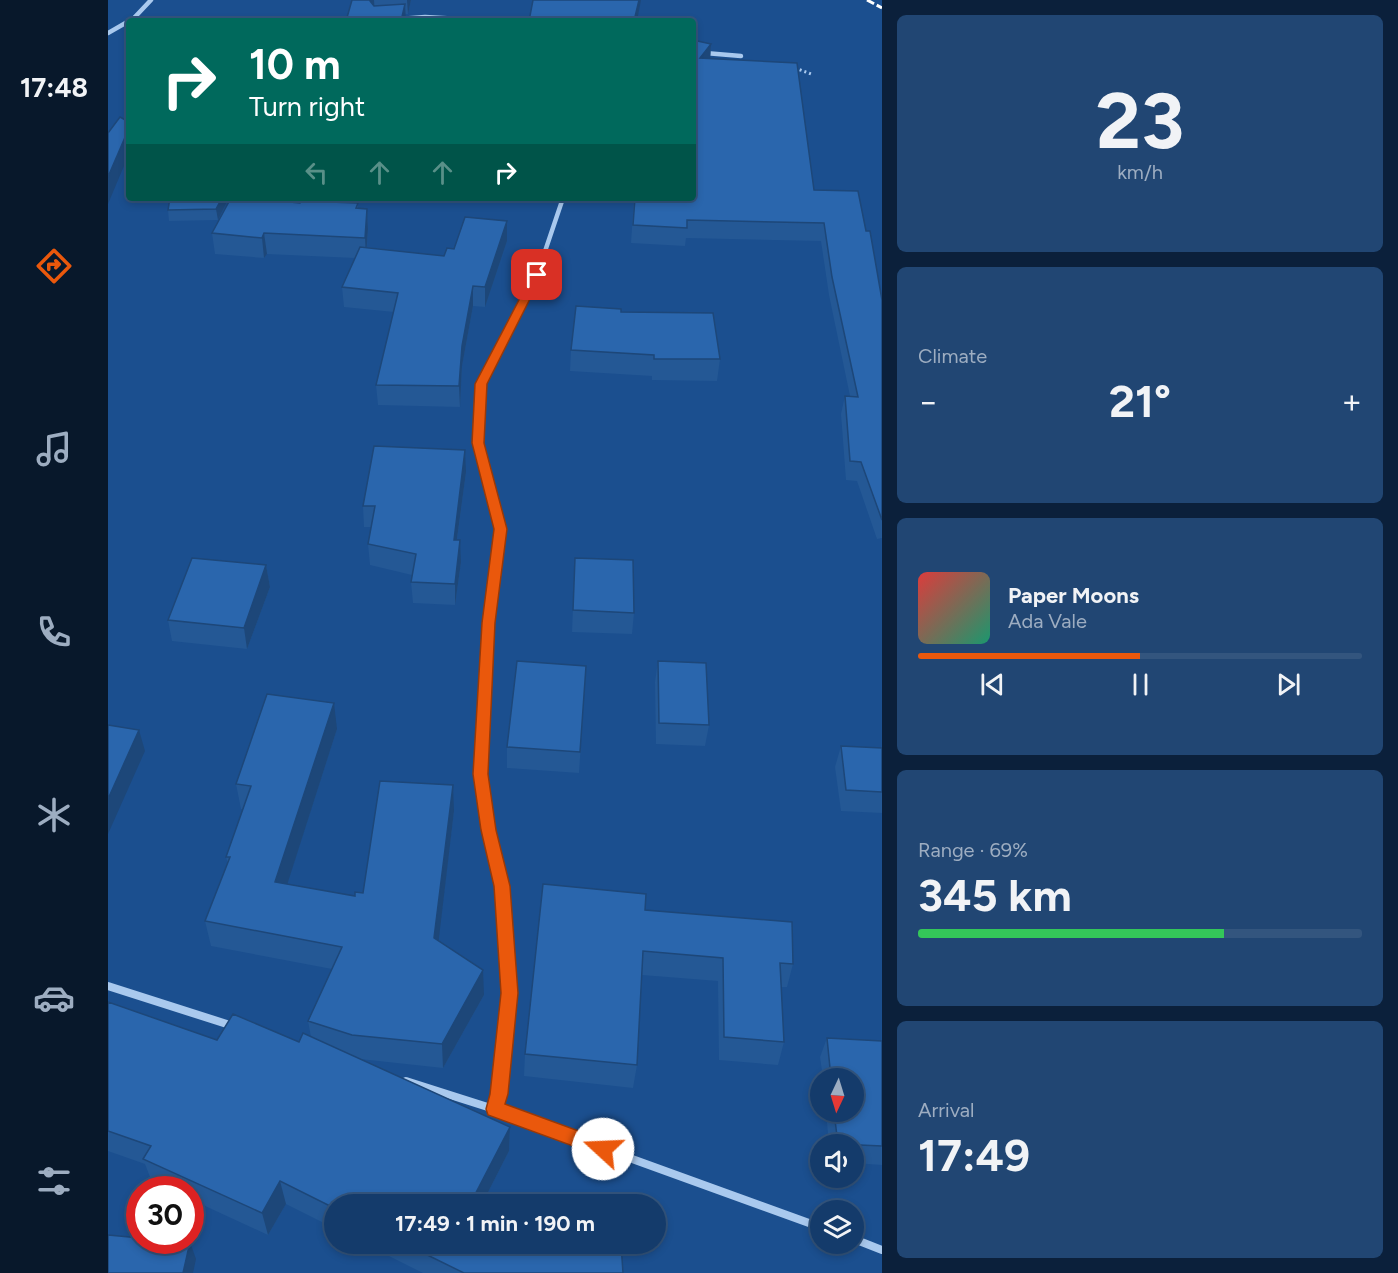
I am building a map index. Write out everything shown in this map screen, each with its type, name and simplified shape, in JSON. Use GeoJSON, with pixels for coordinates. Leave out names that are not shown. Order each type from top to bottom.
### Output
{"type":"FeatureCollection","features":[{"type":"Feature","properties":{"kind":"street"},"geometry":{"type":"LineString","coordinates":[[134,18],[151,0]]}},
{"type":"Feature","properties":{"kind":"street"},"geometry":{"type":"LineString","coordinates":[[405,18],[425,16],[453,18]]}},
{"type":"Feature","properties":{"kind":"street"},"geometry":{"type":"LineString","coordinates":[[108,33],[126,23]]}},
{"type":"Feature","properties":{"kind":"street"},"geometry":{"type":"LineString","coordinates":[[696,52],[741,56]]}},
{"type":"Feature","properties":{"kind":"street"},"geometry":{"type":"LineString","coordinates":[[494,1109],[499,1094],[509,993],[502,886],[489,830],[480,774],[489,623],[501,529],[478,443],[481,384],[537,275],[562,201]]}},
{"type":"Feature","properties":{"kind":"street"},"geometry":{"type":"LineString","coordinates":[[108,986],[244,1029]]}},
{"type":"Feature","properties":{"kind":"street"},"geometry":{"type":"LineString","coordinates":[[392,1077],[494,1109],[810,1223]]}},
{"type":"Feature","properties":{"kind":"street"},"geometry":{"type":"LineString","coordinates":[[864,1243],[882,1250]]}},
{"type":"Feature","properties":{"kind":"path"},"geometry":{"type":"LineString","coordinates":[[787,66],[811,74]]}},
{"type":"Feature","properties":{"kind":"building"},"geometry":{"type":"Polygon","coordinates":[[[352,0],[370,0],[374,6],[405,4],[402,18],[347,18],[352,0]]]}},
{"type":"Feature","properties":{"kind":"building"},"geometry":{"type":"Polygon","coordinates":[[[533,0],[639,0],[635,18],[530,18],[533,0]]]}},
{"type":"Feature","properties":{"kind":"building"},"geometry":{"type":"Polygon","coordinates":[[[696,41],[711,44],[700,58],[797,63],[814,190],[858,191],[866,231],[870,231],[882,300],[882,520],[861,462],[850,461],[845,396],[858,397],[832,277],[824,223],[687,220],[687,228],[633,225],[635,201],[696,201],[696,41]]]}},
{"type":"Feature","properties":{"kind":"building"},"geometry":{"type":"Polygon","coordinates":[[[120,117],[126,120],[126,135],[108,177],[108,133],[120,117]]]}},
{"type":"Feature","properties":{"kind":"building"},"geometry":{"type":"Polygon","coordinates":[[[170,201],[220,201],[216,209],[168,210],[170,201]]]}},
{"type":"Feature","properties":{"kind":"building"},"geometry":{"type":"Polygon","coordinates":[[[229,201],[358,203],[356,208],[367,209],[365,238],[264,233],[262,238],[212,233],[229,201]]]}},
{"type":"Feature","properties":{"kind":"building"},"geometry":{"type":"Polygon","coordinates":[[[465,217],[507,221],[485,287],[473,286],[462,346],[459,386],[376,385],[398,293],[342,287],[360,247],[444,256],[447,248],[454,249],[465,217]]]}},
{"type":"Feature","properties":{"kind":"building"},"geometry":{"type":"Polygon","coordinates":[[[576,306],[621,309],[621,312],[713,313],[720,359],[654,359],[654,355],[571,350],[576,306]]]}},
{"type":"Feature","properties":{"kind":"building"},"geometry":{"type":"Polygon","coordinates":[[[374,446],[465,450],[454,540],[460,540],[455,584],[411,582],[416,554],[368,544],[375,506],[363,506],[374,446]]]}},
{"type":"Feature","properties":{"kind":"building"},"geometry":{"type":"Polygon","coordinates":[[[192,558],[266,565],[244,628],[168,620],[192,558]]]}},
{"type":"Feature","properties":{"kind":"building"},"geometry":{"type":"Polygon","coordinates":[[[575,558],[633,560],[634,613],[573,610],[575,558]]]}},
{"type":"Feature","properties":{"kind":"building"},"geometry":{"type":"Polygon","coordinates":[[[517,661],[586,666],[580,752],[507,747],[517,661]]]}},
{"type":"Feature","properties":{"kind":"building"},"geometry":{"type":"Polygon","coordinates":[[[658,661],[706,663],[709,725],[659,723],[658,661]]]}},
{"type":"Feature","properties":{"kind":"building"},"geometry":{"type":"Polygon","coordinates":[[[267,694],[334,703],[275,882],[355,896],[355,892],[363,893],[380,781],[453,785],[434,938],[483,970],[442,1044],[352,1035],[308,1021],[342,947],[205,921],[230,857],[226,857],[251,786],[236,784],[267,694]]]}},
{"type":"Feature","properties":{"kind":"building"},"geometry":{"type":"Polygon","coordinates":[[[108,725],[139,730],[108,799],[108,725]]]}},
{"type":"Feature","properties":{"kind":"building"},"geometry":{"type":"Polygon","coordinates":[[[841,746],[882,748],[882,792],[846,790],[841,746]]]}},
{"type":"Feature","properties":{"kind":"building"},"geometry":{"type":"Polygon","coordinates":[[[543,884],[646,894],[645,910],[792,922],[793,964],[780,963],[784,1042],[724,1037],[723,958],[643,951],[637,1065],[525,1054],[543,884]]]}},
{"type":"Feature","properties":{"kind":"building"},"geometry":{"type":"Polygon","coordinates":[[[108,1002],[217,1040],[233,1014],[299,1042],[303,1033],[510,1127],[475,1194],[324,1194],[324,1203],[280,1181],[262,1213],[204,1187],[204,1176],[180,1176],[143,1159],[151,1146],[108,1131],[108,1002]]]}},
{"type":"Feature","properties":{"kind":"building"},"geometry":{"type":"Polygon","coordinates":[[[827,1038],[882,1041],[882,1146],[864,1145],[864,1134],[837,1134],[835,1122],[864,1122],[864,1068],[830,1068],[827,1038]]]}},
{"type":"Feature","properties":{"kind":"building"},"geometry":{"type":"Polygon","coordinates":[[[108,1235],[126,1237],[126,1254],[187,1254],[183,1273],[108,1273],[108,1235]]]}},
{"type":"Feature","properties":{"kind":"building"},"geometry":{"type":"Polygon","coordinates":[[[425,1254],[622,1254],[623,1273],[464,1273],[425,1254]]]}},
{"type":"Feature","properties":{"kind":"railway"},"geometry":{"type":"LineString","coordinates":[[867,0],[882,8]]}},
{"type":"Feature","properties":{"kind":"route"},"geometry":{"type":"LineString","coordinates":[[537,275],[481,384],[478,443],[501,529],[489,623],[480,774],[489,830],[502,886],[509,993],[499,1094],[494,1109],[603,1149]]}}]}
